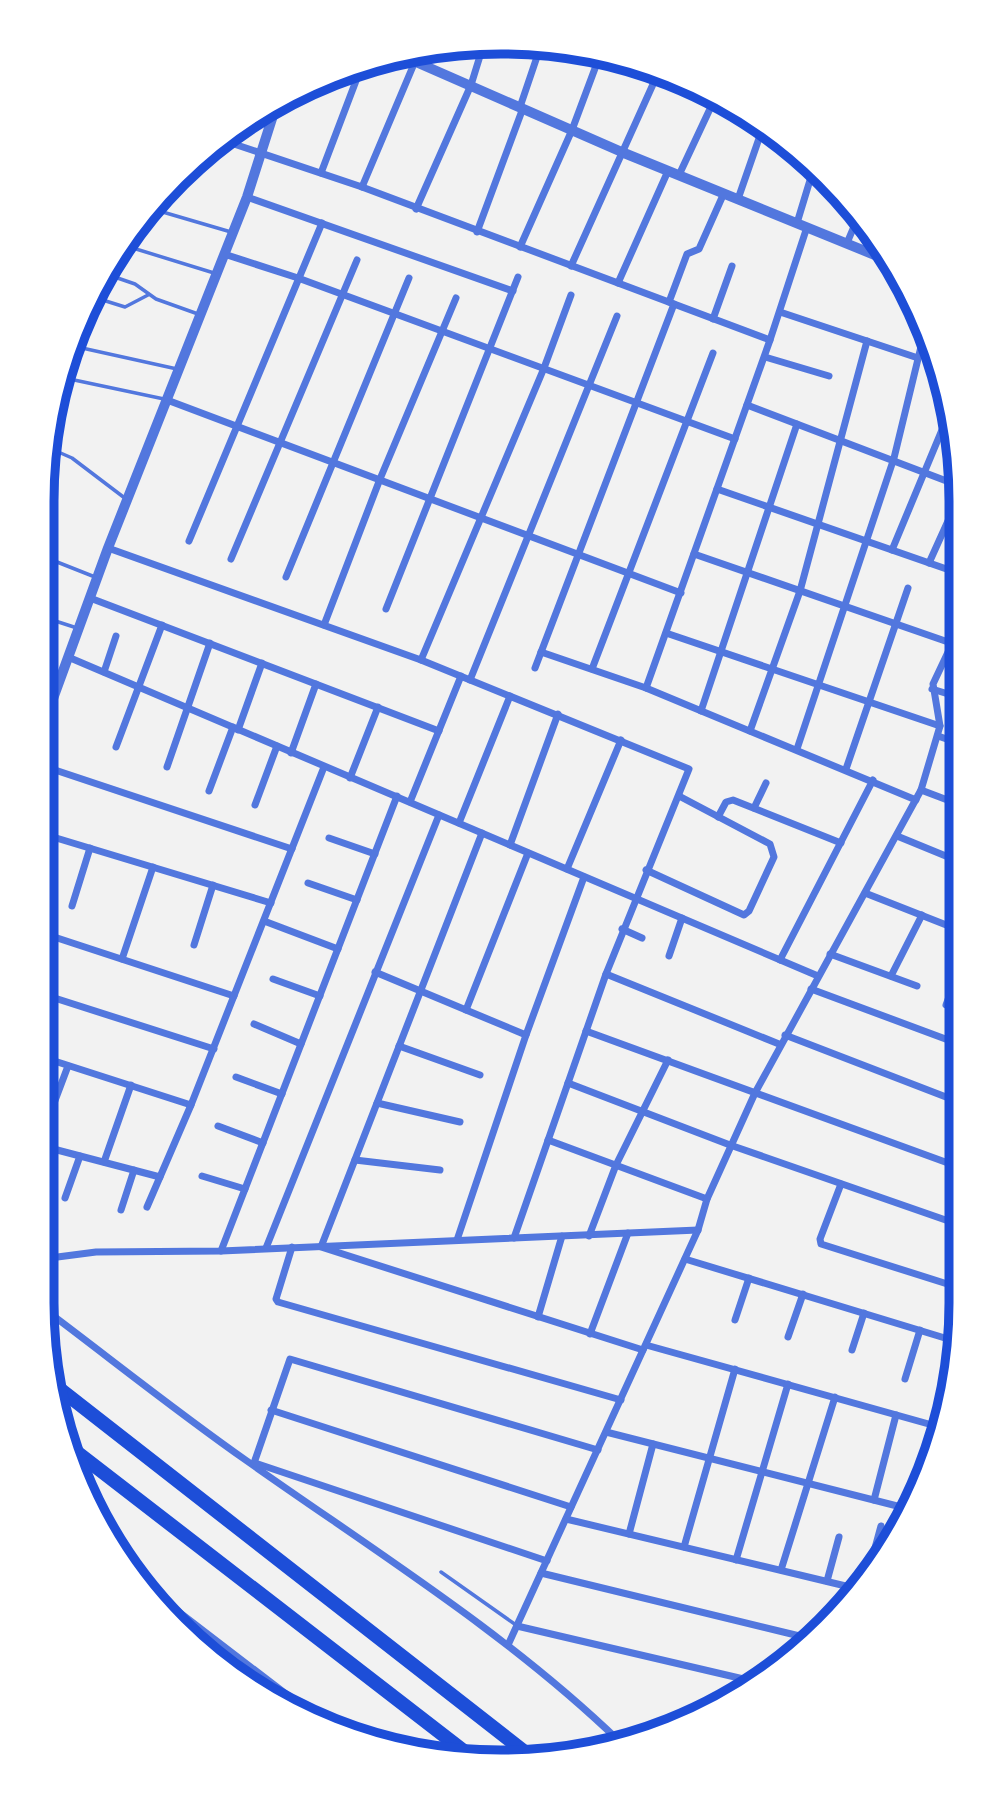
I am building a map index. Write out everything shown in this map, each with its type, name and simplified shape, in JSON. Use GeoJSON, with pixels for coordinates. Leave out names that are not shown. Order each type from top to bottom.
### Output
{"type":"FeatureCollection","features":[{"type":"Feature","properties":{"kind":"highway"},"geometry":{"type":"LineString","coordinates":[[63,1392],[522,1749]]}},
{"type":"Feature","properties":{"kind":"highway"},"geometry":{"type":"LineString","coordinates":[[81,1456],[460,1748]]}},
{"type":"Feature","properties":{"kind":"street"},"geometry":{"type":"LineString","coordinates":[[416,209],[471,85],[480,55]]}},
{"type":"Feature","properties":{"kind":"street"},"geometry":{"type":"LineString","coordinates":[[477,232],[522,108],[538,56]]}},
{"type":"Feature","properties":{"kind":"street"},"geometry":{"type":"LineString","coordinates":[[426,61],[471,85],[624,153],[874,254]]}},
{"type":"Feature","properties":{"kind":"street"},"geometry":{"type":"LineString","coordinates":[[362,187],[416,63]]}},
{"type":"Feature","properties":{"kind":"street"},"geometry":{"type":"LineString","coordinates":[[520,247],[572,130],[596,65]]}},
{"type":"Feature","properties":{"kind":"street"},"geometry":{"type":"LineString","coordinates":[[321,173],[357,78]]}},
{"type":"Feature","properties":{"kind":"street"},"geometry":{"type":"LineString","coordinates":[[571,266],[655,81]]}},
{"type":"Feature","properties":{"kind":"street"},"geometry":{"type":"LineString","coordinates":[[680,176],[711,107]]}},
{"type":"Feature","properties":{"kind":"street"},"geometry":{"type":"LineString","coordinates":[[54,696],[108,548],[247,197],[273,117]]}},
{"type":"Feature","properties":{"kind":"street"},"geometry":{"type":"LineString","coordinates":[[738,199],[760,137]]}},
{"type":"Feature","properties":{"kind":"street"},"geometry":{"type":"LineString","coordinates":[[233,144],[362,187],[771,340]]}},
{"type":"Feature","properties":{"kind":"street"},"geometry":{"type":"LineString","coordinates":[[618,283],[668,171]]}},
{"type":"Feature","properties":{"kind":"street"},"geometry":{"type":"LineString","coordinates":[[646,688],[771,340],[811,179]]}},
{"type":"Feature","properties":{"kind":"street"},"geometry":{"type":"LineString","coordinates":[[535,668],[637,402],[687,254],[699,249],[724,193]]}},
{"type":"Feature","properties":{"kind":"street"},"geometry":{"type":"LineString","coordinates":[[247,197],[513,291]]}},
{"type":"Feature","properties":{"kind":"street"},"geometry":{"type":"LineString","coordinates":[[189,541],[322,223]]}},
{"type":"Feature","properties":{"kind":"street"},"geometry":{"type":"LineString","coordinates":[[847,243],[854,227]]}},
{"type":"Feature","properties":{"kind":"street"},"geometry":{"type":"LineString","coordinates":[[224,254],[298,278],[735,439]]}},
{"type":"Feature","properties":{"kind":"street"},"geometry":{"type":"LineString","coordinates":[[231,559],[356,260]]}},
{"type":"Feature","properties":{"kind":"street"},"geometry":{"type":"LineString","coordinates":[[713,319],[732,266]]}},
{"type":"Feature","properties":{"kind":"street"},"geometry":{"type":"LineString","coordinates":[[386,609],[518,276]]}},
{"type":"Feature","properties":{"kind":"street"},"geometry":{"type":"LineString","coordinates":[[286,577],[409,278]]}},
{"type":"Feature","properties":{"kind":"street"},"geometry":{"type":"LineString","coordinates":[[421,660],[544,368],[571,295]]}},
{"type":"Feature","properties":{"kind":"street"},"geometry":{"type":"LineString","coordinates":[[324,625],[380,480],[456,298]]}},
{"type":"Feature","properties":{"kind":"street"},"geometry":{"type":"LineString","coordinates":[[780,312],[918,358]]}},
{"type":"Feature","properties":{"kind":"street"},"geometry":{"type":"LineString","coordinates":[[470,680],[617,316]]}},
{"type":"Feature","properties":{"kind":"street"},"geometry":{"type":"LineString","coordinates":[[750,731],[800,591],[867,341]]}},
{"type":"Feature","properties":{"kind":"street"},"geometry":{"type":"LineString","coordinates":[[797,749],[894,458],[921,346]]}},
{"type":"Feature","properties":{"kind":"street"},"geometry":{"type":"LineString","coordinates":[[592,669],[713,353]]}},
{"type":"Feature","properties":{"kind":"street"},"geometry":{"type":"LineString","coordinates":[[765,357],[829,376]]}},
{"type":"Feature","properties":{"kind":"street"},"geometry":{"type":"LineString","coordinates":[[167,400],[681,593]]}},
{"type":"Feature","properties":{"kind":"street"},"geometry":{"type":"LineString","coordinates":[[747,405],[894,458],[948,481]]}},
{"type":"Feature","properties":{"kind":"street"},"geometry":{"type":"LineString","coordinates":[[701,711],[723,652],[797,424]]}},
{"type":"Feature","properties":{"kind":"street"},"geometry":{"type":"LineString","coordinates":[[892,550],[942,428]]}},
{"type":"Feature","properties":{"kind":"street"},"geometry":{"type":"LineString","coordinates":[[717,489],[949,570]]}},
{"type":"Feature","properties":{"kind":"street"},"geometry":{"type":"LineString","coordinates":[[929,563],[949,519]]}},
{"type":"Feature","properties":{"kind":"street"},"geometry":{"type":"LineString","coordinates":[[108,548],[421,660],[686,766],[689,772],[622,929],[514,1238]]}},
{"type":"Feature","properties":{"kind":"street"},"geometry":{"type":"LineString","coordinates":[[694,554],[949,642]]}},
{"type":"Feature","properties":{"kind":"street"},"geometry":{"type":"LineString","coordinates":[[846,769],[908,588]]}},
{"type":"Feature","properties":{"kind":"street"},"geometry":{"type":"LineString","coordinates":[[90,598],[439,731]]}},
{"type":"Feature","properties":{"kind":"street"},"geometry":{"type":"LineString","coordinates":[[116,747],[162,625]]}},
{"type":"Feature","properties":{"kind":"street"},"geometry":{"type":"LineString","coordinates":[[666,633],[940,726]]}},
{"type":"Feature","properties":{"kind":"street"},"geometry":{"type":"LineString","coordinates":[[104,672],[116,636]]}},
{"type":"Feature","properties":{"kind":"street"},"geometry":{"type":"LineString","coordinates":[[167,767],[210,643]]}},
{"type":"Feature","properties":{"kind":"street"},"geometry":{"type":"LineString","coordinates":[[508,1645],[698,1230],[707,1199],[755,1093],[779,1044],[921,790],[940,726],[932,689],[949,648]]}},
{"type":"Feature","properties":{"kind":"street"},"geometry":{"type":"LineString","coordinates":[[541,652],[646,688],[916,800]]}},
{"type":"Feature","properties":{"kind":"street"},"geometry":{"type":"LineString","coordinates":[[68,657],[818,976]]}},
{"type":"Feature","properties":{"kind":"street"},"geometry":{"type":"LineString","coordinates":[[209,791],[262,663]]}},
{"type":"Feature","properties":{"kind":"street"},"geometry":{"type":"LineString","coordinates":[[410,802],[461,676]]}},
{"type":"Feature","properties":{"kind":"street"},"geometry":{"type":"LineString","coordinates":[[291,752],[316,684]]}},
{"type":"Feature","properties":{"kind":"street"},"geometry":{"type":"LineString","coordinates":[[932,689],[949,694]]}},
{"type":"Feature","properties":{"kind":"street"},"geometry":{"type":"LineString","coordinates":[[458,823],[510,696]]}},
{"type":"Feature","properties":{"kind":"street"},"geometry":{"type":"LineString","coordinates":[[350,778],[378,706]]}},
{"type":"Feature","properties":{"kind":"street"},"geometry":{"type":"LineString","coordinates":[[510,845],[558,715]]}},
{"type":"Feature","properties":{"kind":"street"},"geometry":{"type":"LineString","coordinates":[[938,736],[949,740]]}},
{"type":"Feature","properties":{"kind":"street"},"geometry":{"type":"LineString","coordinates":[[567,869],[621,740]]}},
{"type":"Feature","properties":{"kind":"street"},"geometry":{"type":"LineString","coordinates":[[255,805],[277,746]]}},
{"type":"Feature","properties":{"kind":"street"},"geometry":{"type":"LineString","coordinates":[[147,1207],[214,1049],[324,767]]}},
{"type":"Feature","properties":{"kind":"street"},"geometry":{"type":"LineString","coordinates":[[54,770],[292,849]]}},
{"type":"Feature","properties":{"kind":"street"},"geometry":{"type":"LineString","coordinates":[[780,960],[873,780]]}},
{"type":"Feature","properties":{"kind":"street"},"geometry":{"type":"LineString","coordinates":[[754,808],[766,783]]}},
{"type":"Feature","properties":{"kind":"street"},"geometry":{"type":"LineString","coordinates":[[921,790],[949,801]]}},
{"type":"Feature","properties":{"kind":"street"},"geometry":{"type":"LineString","coordinates":[[221,1251],[397,796]]}},
{"type":"Feature","properties":{"kind":"street"},"geometry":{"type":"LineString","coordinates":[[646,870],[742,915],[748,913],[774,857],[774,848],[679,796]]}},
{"type":"Feature","properties":{"kind":"street"},"geometry":{"type":"LineString","coordinates":[[718,817],[728,800],[841,843]]}},
{"type":"Feature","properties":{"kind":"street"},"geometry":{"type":"LineString","coordinates":[[267,1248],[439,815]]}},
{"type":"Feature","properties":{"kind":"street"},"geometry":{"type":"LineString","coordinates":[[321,1247],[482,833]]}},
{"type":"Feature","properties":{"kind":"street"},"geometry":{"type":"LineString","coordinates":[[897,836],[949,857]]}},
{"type":"Feature","properties":{"kind":"street"},"geometry":{"type":"LineString","coordinates":[[54,837],[271,902]]}},
{"type":"Feature","properties":{"kind":"street"},"geometry":{"type":"LineString","coordinates":[[329,838],[375,854]]}},
{"type":"Feature","properties":{"kind":"street"},"geometry":{"type":"LineString","coordinates":[[72,906],[90,848]]}},
{"type":"Feature","properties":{"kind":"street"},"geometry":{"type":"LineString","coordinates":[[466,1010],[528,853]]}},
{"type":"Feature","properties":{"kind":"street"},"geometry":{"type":"LineString","coordinates":[[122,959],[153,867]]}},
{"type":"Feature","properties":{"kind":"street"},"geometry":{"type":"LineString","coordinates":[[457,1240],[526,1035],[584,877]]}},
{"type":"Feature","properties":{"kind":"street"},"geometry":{"type":"LineString","coordinates":[[308,883],[357,900]]}},
{"type":"Feature","properties":{"kind":"street"},"geometry":{"type":"LineString","coordinates":[[194,945],[213,885]]}},
{"type":"Feature","properties":{"kind":"street"},"geometry":{"type":"LineString","coordinates":[[864,893],[949,926]]}},
{"type":"Feature","properties":{"kind":"street"},"geometry":{"type":"LineString","coordinates":[[891,976],[922,915]]}},
{"type":"Feature","properties":{"kind":"street"},"geometry":{"type":"LineString","coordinates":[[669,956],[682,918]]}},
{"type":"Feature","properties":{"kind":"street"},"geometry":{"type":"LineString","coordinates":[[264,921],[338,949]]}},
{"type":"Feature","properties":{"kind":"street"},"geometry":{"type":"LineString","coordinates":[[622,929],[642,938]]}},
{"type":"Feature","properties":{"kind":"street"},"geometry":{"type":"LineString","coordinates":[[54,937],[234,996]]}},
{"type":"Feature","properties":{"kind":"street"},"geometry":{"type":"LineString","coordinates":[[830,954],[917,986]]}},
{"type":"Feature","properties":{"kind":"street"},"geometry":{"type":"LineString","coordinates":[[375,972],[526,1035]]}},
{"type":"Feature","properties":{"kind":"street"},"geometry":{"type":"LineString","coordinates":[[606,974],[779,1044]]}},
{"type":"Feature","properties":{"kind":"street"},"geometry":{"type":"LineString","coordinates":[[273,979],[320,996]]}},
{"type":"Feature","properties":{"kind":"street"},"geometry":{"type":"LineString","coordinates":[[811,989],[949,1040]]}},
{"type":"Feature","properties":{"kind":"street"},"geometry":{"type":"LineString","coordinates":[[946,1005],[949,997]]}},
{"type":"Feature","properties":{"kind":"street"},"geometry":{"type":"LineString","coordinates":[[54,998],[214,1049]]}},
{"type":"Feature","properties":{"kind":"street"},"geometry":{"type":"LineString","coordinates":[[254,1024],[301,1044]]}},
{"type":"Feature","properties":{"kind":"street"},"geometry":{"type":"LineString","coordinates":[[586,1031],[949,1163]]}},
{"type":"Feature","properties":{"kind":"street"},"geometry":{"type":"LineString","coordinates":[[785,1035],[949,1098]]}},
{"type":"Feature","properties":{"kind":"street"},"geometry":{"type":"LineString","coordinates":[[399,1046],[480,1075]]}},
{"type":"Feature","properties":{"kind":"street"},"geometry":{"type":"LineString","coordinates":[[589,1236],[616,1165],[668,1060]]}},
{"type":"Feature","properties":{"kind":"street"},"geometry":{"type":"LineString","coordinates":[[54,1061],[191,1105]]}},
{"type":"Feature","properties":{"kind":"street"},"geometry":{"type":"LineString","coordinates":[[54,1103],[68,1066]]}},
{"type":"Feature","properties":{"kind":"street"},"geometry":{"type":"LineString","coordinates":[[236,1077],[282,1094]]}},
{"type":"Feature","properties":{"kind":"street"},"geometry":{"type":"LineString","coordinates":[[568,1083],[730,1145],[949,1221]]}},
{"type":"Feature","properties":{"kind":"street"},"geometry":{"type":"LineString","coordinates":[[104,1162],[131,1085]]}},
{"type":"Feature","properties":{"kind":"street"},"geometry":{"type":"LineString","coordinates":[[377,1103],[460,1122]]}},
{"type":"Feature","properties":{"kind":"street"},"geometry":{"type":"LineString","coordinates":[[218,1126],[263,1143]]}},
{"type":"Feature","properties":{"kind":"street"},"geometry":{"type":"LineString","coordinates":[[548,1140],[707,1199]]}},
{"type":"Feature","properties":{"kind":"street"},"geometry":{"type":"LineString","coordinates":[[54,1149],[160,1177]]}},
{"type":"Feature","properties":{"kind":"street"},"geometry":{"type":"LineString","coordinates":[[65,1198],[80,1156]]}},
{"type":"Feature","properties":{"kind":"street"},"geometry":{"type":"LineString","coordinates":[[355,1160],[440,1170]]}},
{"type":"Feature","properties":{"kind":"street"},"geometry":{"type":"LineString","coordinates":[[121,1210],[134,1170]]}},
{"type":"Feature","properties":{"kind":"street"},"geometry":{"type":"LineString","coordinates":[[202,1176],[245,1189]]}},
{"type":"Feature","properties":{"kind":"street"},"geometry":{"type":"LineString","coordinates":[[841,1184],[820,1239],[821,1244],[949,1285]]}},
{"type":"Feature","properties":{"kind":"street"},"geometry":{"type":"LineString","coordinates":[[54,1257],[96,1252],[221,1251],[698,1230]]}},
{"type":"Feature","properties":{"kind":"street"},"geometry":{"type":"LineString","coordinates":[[590,1334],[628,1233]]}},
{"type":"Feature","properties":{"kind":"street"},"geometry":{"type":"LineString","coordinates":[[538,1317],[562,1236]]}},
{"type":"Feature","properties":{"kind":"street"},"geometry":{"type":"LineString","coordinates":[[292,1247],[276,1299],[278,1302],[621,1400]]}},
{"type":"Feature","properties":{"kind":"street"},"geometry":{"type":"LineString","coordinates":[[321,1247],[590,1334],[735,1369],[932,1425]]}},
{"type":"Feature","properties":{"kind":"street"},"geometry":{"type":"LineString","coordinates":[[685,1259],[947,1339]]}},
{"type":"Feature","properties":{"kind":"street"},"geometry":{"type":"LineString","coordinates":[[735,1320],[749,1278]]}},
{"type":"Feature","properties":{"kind":"street"},"geometry":{"type":"LineString","coordinates":[[788,1337],[803,1294]]}},
{"type":"Feature","properties":{"kind":"street"},"geometry":{"type":"LineString","coordinates":[[852,1350],[864,1313]]}},
{"type":"Feature","properties":{"kind":"street"},"geometry":{"type":"LineString","coordinates":[[54,1317],[245,1459],[508,1645],[613,1736]]}},
{"type":"Feature","properties":{"kind":"street"},"geometry":{"type":"LineString","coordinates":[[905,1379],[920,1330]]}},
{"type":"Feature","properties":{"kind":"street"},"geometry":{"type":"LineString","coordinates":[[254,1463],[290,1359],[598,1450]]}},
{"type":"Feature","properties":{"kind":"street"},"geometry":{"type":"LineString","coordinates":[[684,1548],[735,1369]]}},
{"type":"Feature","properties":{"kind":"street"},"geometry":{"type":"LineString","coordinates":[[736,1560],[788,1384]]}},
{"type":"Feature","properties":{"kind":"street"},"geometry":{"type":"LineString","coordinates":[[781,1570],[835,1397]]}},
{"type":"Feature","properties":{"kind":"street"},"geometry":{"type":"LineString","coordinates":[[271,1410],[571,1507]]}},
{"type":"Feature","properties":{"kind":"street"},"geometry":{"type":"LineString","coordinates":[[873,1500],[896,1415]]}},
{"type":"Feature","properties":{"kind":"street"},"geometry":{"type":"LineString","coordinates":[[606,1433],[899,1507]]}},
{"type":"Feature","properties":{"kind":"street"},"geometry":{"type":"LineString","coordinates":[[629,1534],[653,1444]]}},
{"type":"Feature","properties":{"kind":"street"},"geometry":{"type":"LineString","coordinates":[[245,1459],[547,1561]]}},
{"type":"Feature","properties":{"kind":"street"},"geometry":{"type":"LineString","coordinates":[[566,1519],[847,1586]]}},
{"type":"Feature","properties":{"kind":"street"},"geometry":{"type":"LineString","coordinates":[[875,1548],[881,1526]]}},
{"type":"Feature","properties":{"kind":"street"},"geometry":{"type":"LineString","coordinates":[[827,1581],[839,1537]]}},
{"type":"Feature","properties":{"kind":"street"},"geometry":{"type":"LineString","coordinates":[[541,1573],[799,1636]]}},
{"type":"Feature","properties":{"kind":"street"},"geometry":{"type":"LineString","coordinates":[[183,1617],[281,1692]]}},
{"type":"Feature","properties":{"kind":"street"},"geometry":{"type":"LineString","coordinates":[[517,1626],[743,1679]]}},
{"type":"Feature","properties":{"kind":"lane"},"geometry":{"type":"LineString","coordinates":[[161,212],[233,232]]}},
{"type":"Feature","properties":{"kind":"lane"},"geometry":{"type":"LineString","coordinates":[[133,248],[216,274]]}},
{"type":"Feature","properties":{"kind":"lane"},"geometry":{"type":"LineString","coordinates":[[114,278],[135,284],[148,295],[200,314]]}},
{"type":"Feature","properties":{"kind":"lane"},"geometry":{"type":"LineString","coordinates":[[102,300],[125,307],[148,295]]}},
{"type":"Feature","properties":{"kind":"lane"},"geometry":{"type":"LineString","coordinates":[[82,347],[179,370]]}},
{"type":"Feature","properties":{"kind":"lane"},"geometry":{"type":"LineString","coordinates":[[71,379],[167,400]]}},
{"type":"Feature","properties":{"kind":"lane"},"geometry":{"type":"LineString","coordinates":[[57,451],[72,458],[127,500]]}},
{"type":"Feature","properties":{"kind":"lane"},"geometry":{"type":"LineString","coordinates":[[54,561],[97,578]]}},
{"type":"Feature","properties":{"kind":"lane"},"geometry":{"type":"LineString","coordinates":[[54,621],[79,629]]}},
{"type":"Feature","properties":{"kind":"lane"},"geometry":{"type":"LineString","coordinates":[[54,681],[59,683]]}},
{"type":"Feature","properties":{"kind":"lane"},"geometry":{"type":"LineString","coordinates":[[441,1572],[517,1626]]}}]}
